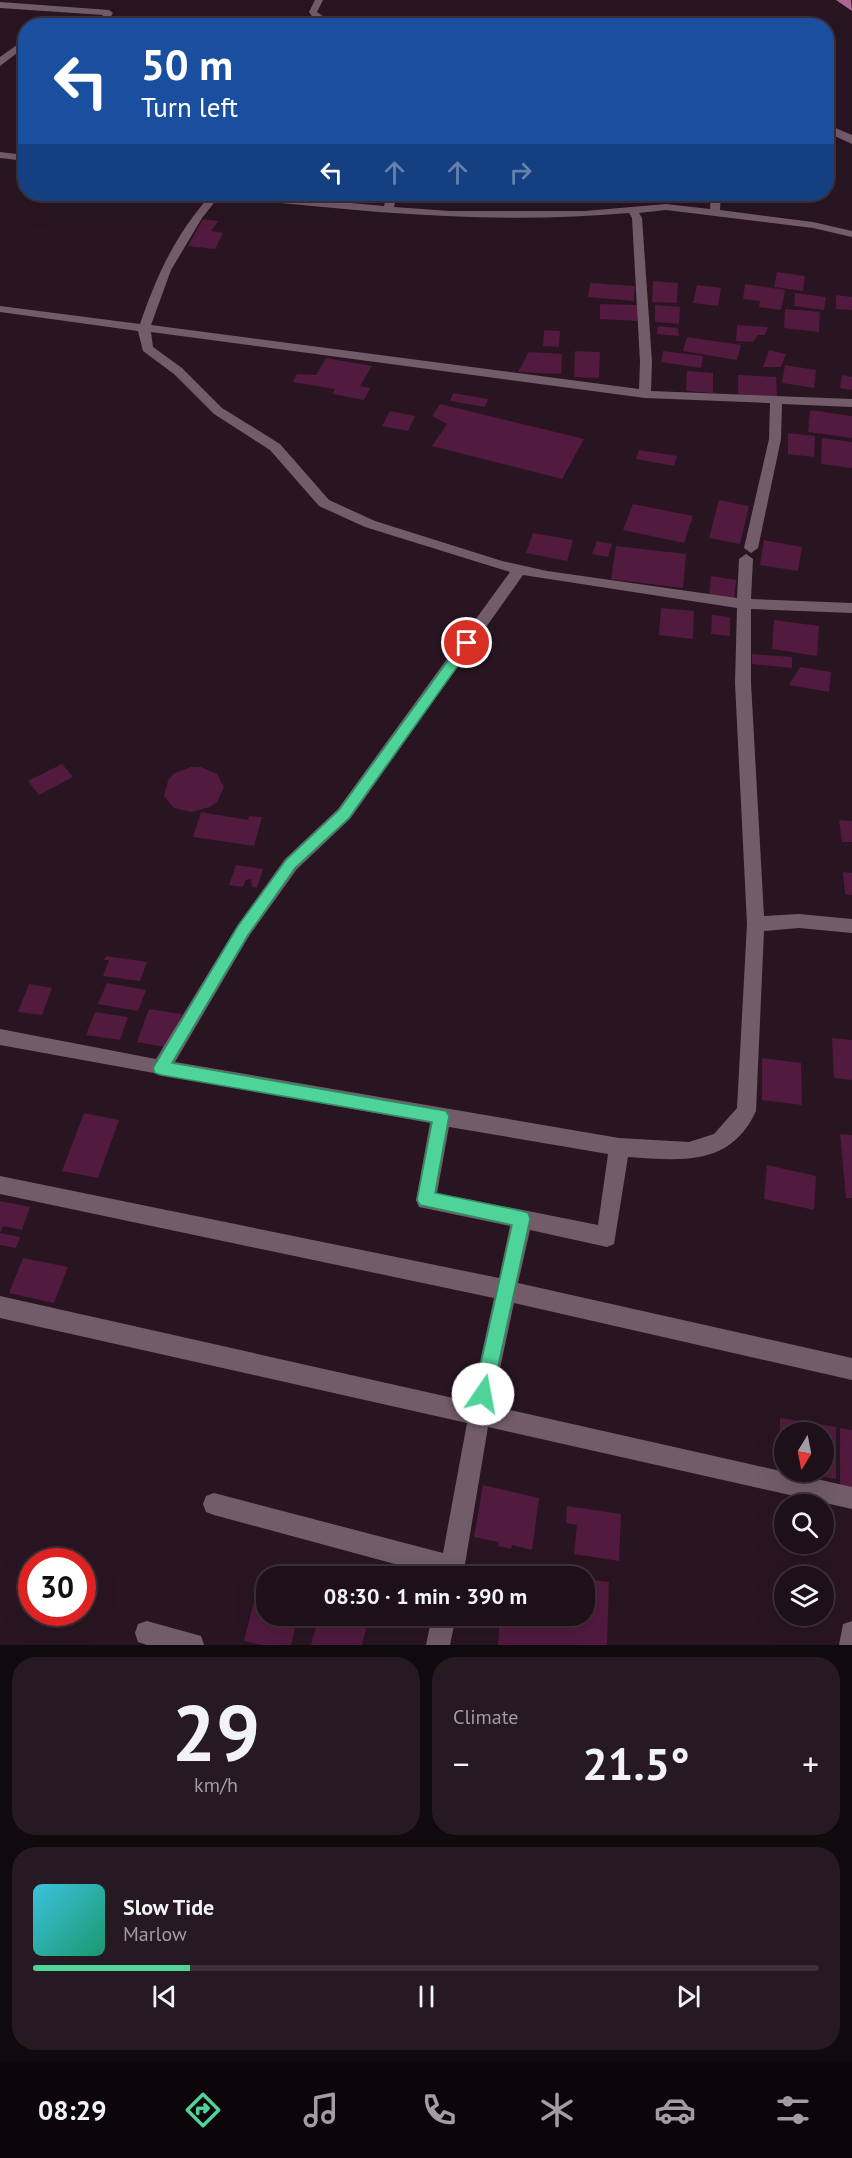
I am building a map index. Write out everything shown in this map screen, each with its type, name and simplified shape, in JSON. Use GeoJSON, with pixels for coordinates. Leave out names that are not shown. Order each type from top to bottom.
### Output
{"type":"FeatureCollection","features":[{"type":"Feature","properties":{"kind":"main road"},"geometry":{"type":"LineString","coordinates":[[843,0],[852,7]]}},
{"type":"Feature","properties":{"kind":"street"},"geometry":{"type":"LineString","coordinates":[[316,18],[313,12],[319,0]]}},
{"type":"Feature","properties":{"kind":"street"},"geometry":{"type":"LineString","coordinates":[[0,18],[5,6],[109,13],[106,18]]}},
{"type":"Feature","properties":{"kind":"street"},"geometry":{"type":"LineString","coordinates":[[0,44],[18,46]]}},
{"type":"Feature","properties":{"kind":"street"},"geometry":{"type":"LineString","coordinates":[[0,63],[18,50]]}},
{"type":"Feature","properties":{"kind":"street"},"geometry":{"type":"LineString","coordinates":[[834,132],[852,140]]}},
{"type":"Feature","properties":{"kind":"street"},"geometry":{"type":"LineString","coordinates":[[0,155],[18,157]]}},
{"type":"Feature","properties":{"kind":"street"},"geometry":{"type":"LineString","coordinates":[[210,201],[197,217],[165,270],[144,328],[147,348],[178,371],[218,411],[275,447],[324,503],[370,524],[547,576],[744,604],[852,608]]}},
{"type":"Feature","properties":{"kind":"street"},"geometry":{"type":"LineString","coordinates":[[297,201],[388,210],[472,214],[585,214],[666,207],[715,211],[852,234]]}},
{"type":"Feature","properties":{"kind":"street"},"geometry":{"type":"LineString","coordinates":[[388,210],[390,201]]}},
{"type":"Feature","properties":{"kind":"street"},"geometry":{"type":"LineString","coordinates":[[666,207],[667,201]]}},
{"type":"Feature","properties":{"kind":"street"},"geometry":{"type":"LineString","coordinates":[[715,211],[716,201]]}},
{"type":"Feature","properties":{"kind":"street"},"geometry":{"type":"LineString","coordinates":[[632,210],[637,218],[646,362],[645,394]]}},
{"type":"Feature","properties":{"kind":"street"},"geometry":{"type":"LineString","coordinates":[[0,309],[645,394],[852,403]]}},
{"type":"Feature","properties":{"kind":"street"},"geometry":{"type":"LineString","coordinates":[[0,1037],[161,1068],[619,1147],[689,1151],[720,1141],[746,1111],[756,924],[743,683],[744,604],[748,553],[775,439],[776,400]]}},
{"type":"Feature","properties":{"kind":"street"},"geometry":{"type":"LineString","coordinates":[[161,1068],[243,931],[291,864],[344,814],[520,569]]}},
{"type":"Feature","properties":{"kind":"street"},"geometry":{"type":"LineString","coordinates":[[756,924],[800,921],[852,926]]}},
{"type":"Feature","properties":{"kind":"street"},"geometry":{"type":"LineString","coordinates":[[441,1116],[426,1200],[608,1237],[619,1147]]}},
{"type":"Feature","properties":{"kind":"street"},"geometry":{"type":"LineString","coordinates":[[0,1185],[505,1290],[852,1369]]}},
{"type":"Feature","properties":{"kind":"street"},"geometry":{"type":"LineString","coordinates":[[452,1566],[479,1415],[522,1219]]}},
{"type":"Feature","properties":{"kind":"street"},"geometry":{"type":"LineString","coordinates":[[0,1307],[852,1498]]}},
{"type":"Feature","properties":{"kind":"street"},"geometry":{"type":"LineString","coordinates":[[214,1504],[430,1566]]}},
{"type":"Feature","properties":{"kind":"street"},"geometry":{"type":"LineString","coordinates":[[438,1645],[442,1626]]}},
{"type":"Feature","properties":{"kind":"street"},"geometry":{"type":"LineString","coordinates":[[147,1633],[192,1645]]}},
{"type":"Feature","properties":{"kind":"street"},"geometry":{"type":"LineString","coordinates":[[851,1645],[852,1633]]}},
{"type":"Feature","properties":{"kind":"building"},"geometry":{"type":"Polygon","coordinates":[[[203,219],[218,221],[211,231],[223,233],[215,249],[188,246],[203,219]]]}},
{"type":"Feature","properties":{"kind":"building"},"geometry":{"type":"Polygon","coordinates":[[[777,272],[805,276],[803,291],[774,287],[777,272]]]}},
{"type":"Feature","properties":{"kind":"building"},"geometry":{"type":"Polygon","coordinates":[[[653,281],[678,283],[677,303],[652,302],[653,281]]]}},
{"type":"Feature","properties":{"kind":"building"},"geometry":{"type":"Polygon","coordinates":[[[590,283],[635,286],[634,301],[588,297],[590,283]]]}},
{"type":"Feature","properties":{"kind":"building"},"geometry":{"type":"Polygon","coordinates":[[[745,284],[785,290],[781,310],[759,307],[760,301],[743,299],[745,284]]]}},
{"type":"Feature","properties":{"kind":"building"},"geometry":{"type":"Polygon","coordinates":[[[697,285],[721,288],[718,306],[693,303],[697,285]]]}},
{"type":"Feature","properties":{"kind":"building"},"geometry":{"type":"Polygon","coordinates":[[[795,293],[826,297],[824,310],[794,306],[795,293]]]}},
{"type":"Feature","properties":{"kind":"building"},"geometry":{"type":"Polygon","coordinates":[[[836,295],[852,297],[852,310],[836,309],[836,295]]]}},
{"type":"Feature","properties":{"kind":"building"},"geometry":{"type":"Polygon","coordinates":[[[600,304],[637,305],[637,321],[600,319],[600,304]]]}},
{"type":"Feature","properties":{"kind":"building"},"geometry":{"type":"Polygon","coordinates":[[[655,305],[680,307],[679,324],[655,322],[655,305]]]}},
{"type":"Feature","properties":{"kind":"building"},"geometry":{"type":"Polygon","coordinates":[[[785,309],[820,312],[819,332],[784,328],[785,309]]]}},
{"type":"Feature","properties":{"kind":"building"},"geometry":{"type":"Polygon","coordinates":[[[737,325],[768,327],[765,335],[758,335],[753,342],[736,341],[737,325]]]}},
{"type":"Feature","properties":{"kind":"building"},"geometry":{"type":"Polygon","coordinates":[[[658,326],[678,328],[679,336],[657,334],[658,326]]]}},
{"type":"Feature","properties":{"kind":"building"},"geometry":{"type":"Polygon","coordinates":[[[544,330],[560,331],[559,347],[543,346],[544,330]]]}},
{"type":"Feature","properties":{"kind":"building"},"geometry":{"type":"Polygon","coordinates":[[[687,337],[741,345],[737,360],[683,351],[687,337]]]}},
{"type":"Feature","properties":{"kind":"building"},"geometry":{"type":"Polygon","coordinates":[[[769,350],[786,354],[781,367],[763,367],[769,350]]]}},
{"type":"Feature","properties":{"kind":"building"},"geometry":{"type":"Polygon","coordinates":[[[575,351],[600,352],[599,378],[574,377],[575,351]]]}},
{"type":"Feature","properties":{"kind":"building"},"geometry":{"type":"Polygon","coordinates":[[[663,351],[703,356],[701,368],[661,362],[663,351]]]}},
{"type":"Feature","properties":{"kind":"building"},"geometry":{"type":"Polygon","coordinates":[[[529,352],[562,354],[561,374],[518,372],[529,352]]]}},
{"type":"Feature","properties":{"kind":"building"},"geometry":{"type":"Polygon","coordinates":[[[326,358],[372,366],[360,386],[370,388],[364,400],[332,394],[335,389],[293,382],[297,374],[316,375],[326,358]]]}},
{"type":"Feature","properties":{"kind":"building"},"geometry":{"type":"Polygon","coordinates":[[[785,365],[816,370],[814,388],[782,383],[785,365]]]}},
{"type":"Feature","properties":{"kind":"building"},"geometry":{"type":"Polygon","coordinates":[[[687,371],[713,373],[713,393],[686,391],[687,371]]]}},
{"type":"Feature","properties":{"kind":"building"},"geometry":{"type":"Polygon","coordinates":[[[738,375],[776,377],[777,397],[738,394],[738,375]]]}},
{"type":"Feature","properties":{"kind":"building"},"geometry":{"type":"Polygon","coordinates":[[[842,375],[852,377],[852,390],[840,388],[842,375]]]}},
{"type":"Feature","properties":{"kind":"building"},"geometry":{"type":"Polygon","coordinates":[[[453,393],[488,399],[485,407],[450,401],[453,393]]]}},
{"type":"Feature","properties":{"kind":"building"},"geometry":{"type":"Polygon","coordinates":[[[440,404],[584,439],[562,479],[432,446],[447,424],[432,416],[440,404]]]}},
{"type":"Feature","properties":{"kind":"building"},"geometry":{"type":"Polygon","coordinates":[[[810,410],[852,416],[852,438],[808,432],[810,410]]]}},
{"type":"Feature","properties":{"kind":"building"},"geometry":{"type":"Polygon","coordinates":[[[390,411],[415,416],[408,431],[382,426],[390,411]]]}},
{"type":"Feature","properties":{"kind":"building"},"geometry":{"type":"Polygon","coordinates":[[[788,433],[815,436],[814,457],[788,454],[788,433]]]}},
{"type":"Feature","properties":{"kind":"building"},"geometry":{"type":"Polygon","coordinates":[[[822,438],[852,442],[852,468],[821,464],[822,438]]]}},
{"type":"Feature","properties":{"kind":"building"},"geometry":{"type":"Polygon","coordinates":[[[639,450],[677,456],[674,466],[636,459],[639,450]]]}},
{"type":"Feature","properties":{"kind":"building"},"geometry":{"type":"Polygon","coordinates":[[[719,500],[749,506],[740,544],[709,538],[719,500]]]}},
{"type":"Feature","properties":{"kind":"building"},"geometry":{"type":"Polygon","coordinates":[[[633,504],[693,516],[684,543],[623,530],[633,504]]]}},
{"type":"Feature","properties":{"kind":"building"},"geometry":{"type":"Polygon","coordinates":[[[533,533],[573,540],[567,561],[526,553],[533,533]]]}},
{"type":"Feature","properties":{"kind":"building"},"geometry":{"type":"Polygon","coordinates":[[[764,540],[802,547],[798,571],[760,565],[764,540]]]}},
{"type":"Feature","properties":{"kind":"building"},"geometry":{"type":"Polygon","coordinates":[[[597,541],[612,544],[608,557],[592,554],[597,541]]]}},
{"type":"Feature","properties":{"kind":"building"},"geometry":{"type":"Polygon","coordinates":[[[616,546],[686,554],[683,588],[611,579],[616,546]]]}},
{"type":"Feature","properties":{"kind":"building"},"geometry":{"type":"Polygon","coordinates":[[[711,576],[736,580],[734,600],[709,596],[711,576]]]}},
{"type":"Feature","properties":{"kind":"building"},"geometry":{"type":"Polygon","coordinates":[[[661,608],[694,611],[693,639],[659,635],[661,608]]]}},
{"type":"Feature","properties":{"kind":"building"},"geometry":{"type":"Polygon","coordinates":[[[712,615],[730,617],[730,636],[711,634],[712,615]]]}},
{"type":"Feature","properties":{"kind":"building"},"geometry":{"type":"Polygon","coordinates":[[[774,620],[819,626],[817,656],[772,649],[774,620]]]}},
{"type":"Feature","properties":{"kind":"building"},"geometry":{"type":"Polygon","coordinates":[[[752,654],[792,657],[792,668],[752,664],[752,654]]]}},
{"type":"Feature","properties":{"kind":"building"},"geometry":{"type":"Polygon","coordinates":[[[800,667],[831,672],[829,692],[789,685],[800,667]]]}},
{"type":"Feature","properties":{"kind":"building"},"geometry":{"type":"Polygon","coordinates":[[[62,764],[73,777],[39,795],[28,781],[62,764]]]}},
{"type":"Feature","properties":{"kind":"building"},"geometry":{"type":"Polygon","coordinates":[[[191,767],[201,767],[217,774],[224,787],[217,802],[210,807],[191,812],[174,808],[164,796],[168,781],[173,774],[191,767]]]}},
{"type":"Feature","properties":{"kind":"building"},"geometry":{"type":"Polygon","coordinates":[[[201,812],[248,820],[249,816],[262,817],[254,846],[193,837],[201,812]]]}},
{"type":"Feature","properties":{"kind":"building"},"geometry":{"type":"Polygon","coordinates":[[[839,820],[852,821],[852,842],[842,842],[839,820]]]}},
{"type":"Feature","properties":{"kind":"building"},"geometry":{"type":"Polygon","coordinates":[[[236,865],[263,869],[257,888],[252,887],[251,879],[246,880],[243,887],[229,885],[236,865]]]}},
{"type":"Feature","properties":{"kind":"building"},"geometry":{"type":"Polygon","coordinates":[[[843,872],[852,873],[852,895],[845,894],[843,872]]]}},
{"type":"Feature","properties":{"kind":"building"},"geometry":{"type":"Polygon","coordinates":[[[106,956],[147,962],[140,981],[103,976],[109,960],[104,960],[106,956]]]}},
{"type":"Feature","properties":{"kind":"building"},"geometry":{"type":"Polygon","coordinates":[[[107,983],[146,990],[138,1011],[98,1004],[107,983]]]}},
{"type":"Feature","properties":{"kind":"building"},"geometry":{"type":"Polygon","coordinates":[[[29,984],[52,988],[42,1015],[18,1012],[29,984]]]}},
{"type":"Feature","properties":{"kind":"building"},"geometry":{"type":"Polygon","coordinates":[[[149,1009],[182,1014],[170,1048],[137,1042],[149,1009]]]}},
{"type":"Feature","properties":{"kind":"building"},"geometry":{"type":"Polygon","coordinates":[[[95,1012],[128,1017],[120,1040],[86,1035],[95,1012]]]}},
{"type":"Feature","properties":{"kind":"building"},"geometry":{"type":"Polygon","coordinates":[[[832,1038],[852,1040],[852,1080],[834,1078],[832,1038]]]}},
{"type":"Feature","properties":{"kind":"building"},"geometry":{"type":"Polygon","coordinates":[[[762,1058],[801,1063],[802,1105],[762,1100],[762,1058]]]}},
{"type":"Feature","properties":{"kind":"building"},"geometry":{"type":"Polygon","coordinates":[[[84,1113],[119,1120],[98,1178],[62,1171],[84,1113]]]}},
{"type":"Feature","properties":{"kind":"building"},"geometry":{"type":"Polygon","coordinates":[[[840,1134],[852,1135],[852,1198],[846,1198],[840,1134]]]}},
{"type":"Feature","properties":{"kind":"building"},"geometry":{"type":"Polygon","coordinates":[[[767,1165],[816,1176],[814,1210],[764,1199],[767,1165]]]}},
{"type":"Feature","properties":{"kind":"building"},"geometry":{"type":"Polygon","coordinates":[[[0,1201],[30,1207],[22,1230],[3,1226],[0,1233],[0,1201]]]}},
{"type":"Feature","properties":{"kind":"building"},"geometry":{"type":"Polygon","coordinates":[[[0,1233],[20,1237],[16,1248],[0,1245],[0,1233]]]}},
{"type":"Feature","properties":{"kind":"building"},"geometry":{"type":"Polygon","coordinates":[[[23,1258],[68,1267],[54,1303],[9,1293],[23,1258]]]}},
{"type":"Feature","properties":{"kind":"building"},"geometry":{"type":"Polygon","coordinates":[[[780,1418],[805,1422],[780,1422],[780,1418]]]}},
{"type":"Feature","properties":{"kind":"building"},"geometry":{"type":"Polygon","coordinates":[[[834,1427],[836,1427],[836,1479],[834,1479],[834,1427]]]}},
{"type":"Feature","properties":{"kind":"building"},"geometry":{"type":"Polygon","coordinates":[[[840,1428],[852,1430],[852,1496],[840,1493],[840,1428]]]}},
{"type":"Feature","properties":{"kind":"building"},"geometry":{"type":"Polygon","coordinates":[[[483,1485],[539,1498],[532,1550],[512,1545],[511,1549],[498,1546],[499,1542],[474,1537],[483,1485]]]}},
{"type":"Feature","properties":{"kind":"building"},"geometry":{"type":"Polygon","coordinates":[[[567,1506],[621,1514],[619,1561],[574,1554],[577,1525],[566,1523],[567,1506]]]}},
{"type":"Feature","properties":{"kind":"building"},"geometry":{"type":"Polygon","coordinates":[[[595,1580],[609,1582],[607,1645],[498,1645],[499,1626],[595,1626],[595,1580]]]}},
{"type":"Feature","properties":{"kind":"building"},"geometry":{"type":"Polygon","coordinates":[[[256,1594],[256,1626],[296,1626],[291,1645],[261,1645],[244,1641],[256,1594]]]}},
{"type":"Feature","properties":{"kind":"building"},"geometry":{"type":"Polygon","coordinates":[[[316,1626],[367,1626],[362,1645],[311,1645],[316,1626]]]}},
{"type":"Feature","properties":{"kind":"route"},"geometry":{"type":"LineString","coordinates":[[467,643],[344,814],[291,864],[243,931],[161,1068],[441,1116],[426,1200],[522,1219],[483,1394]]}}]}
